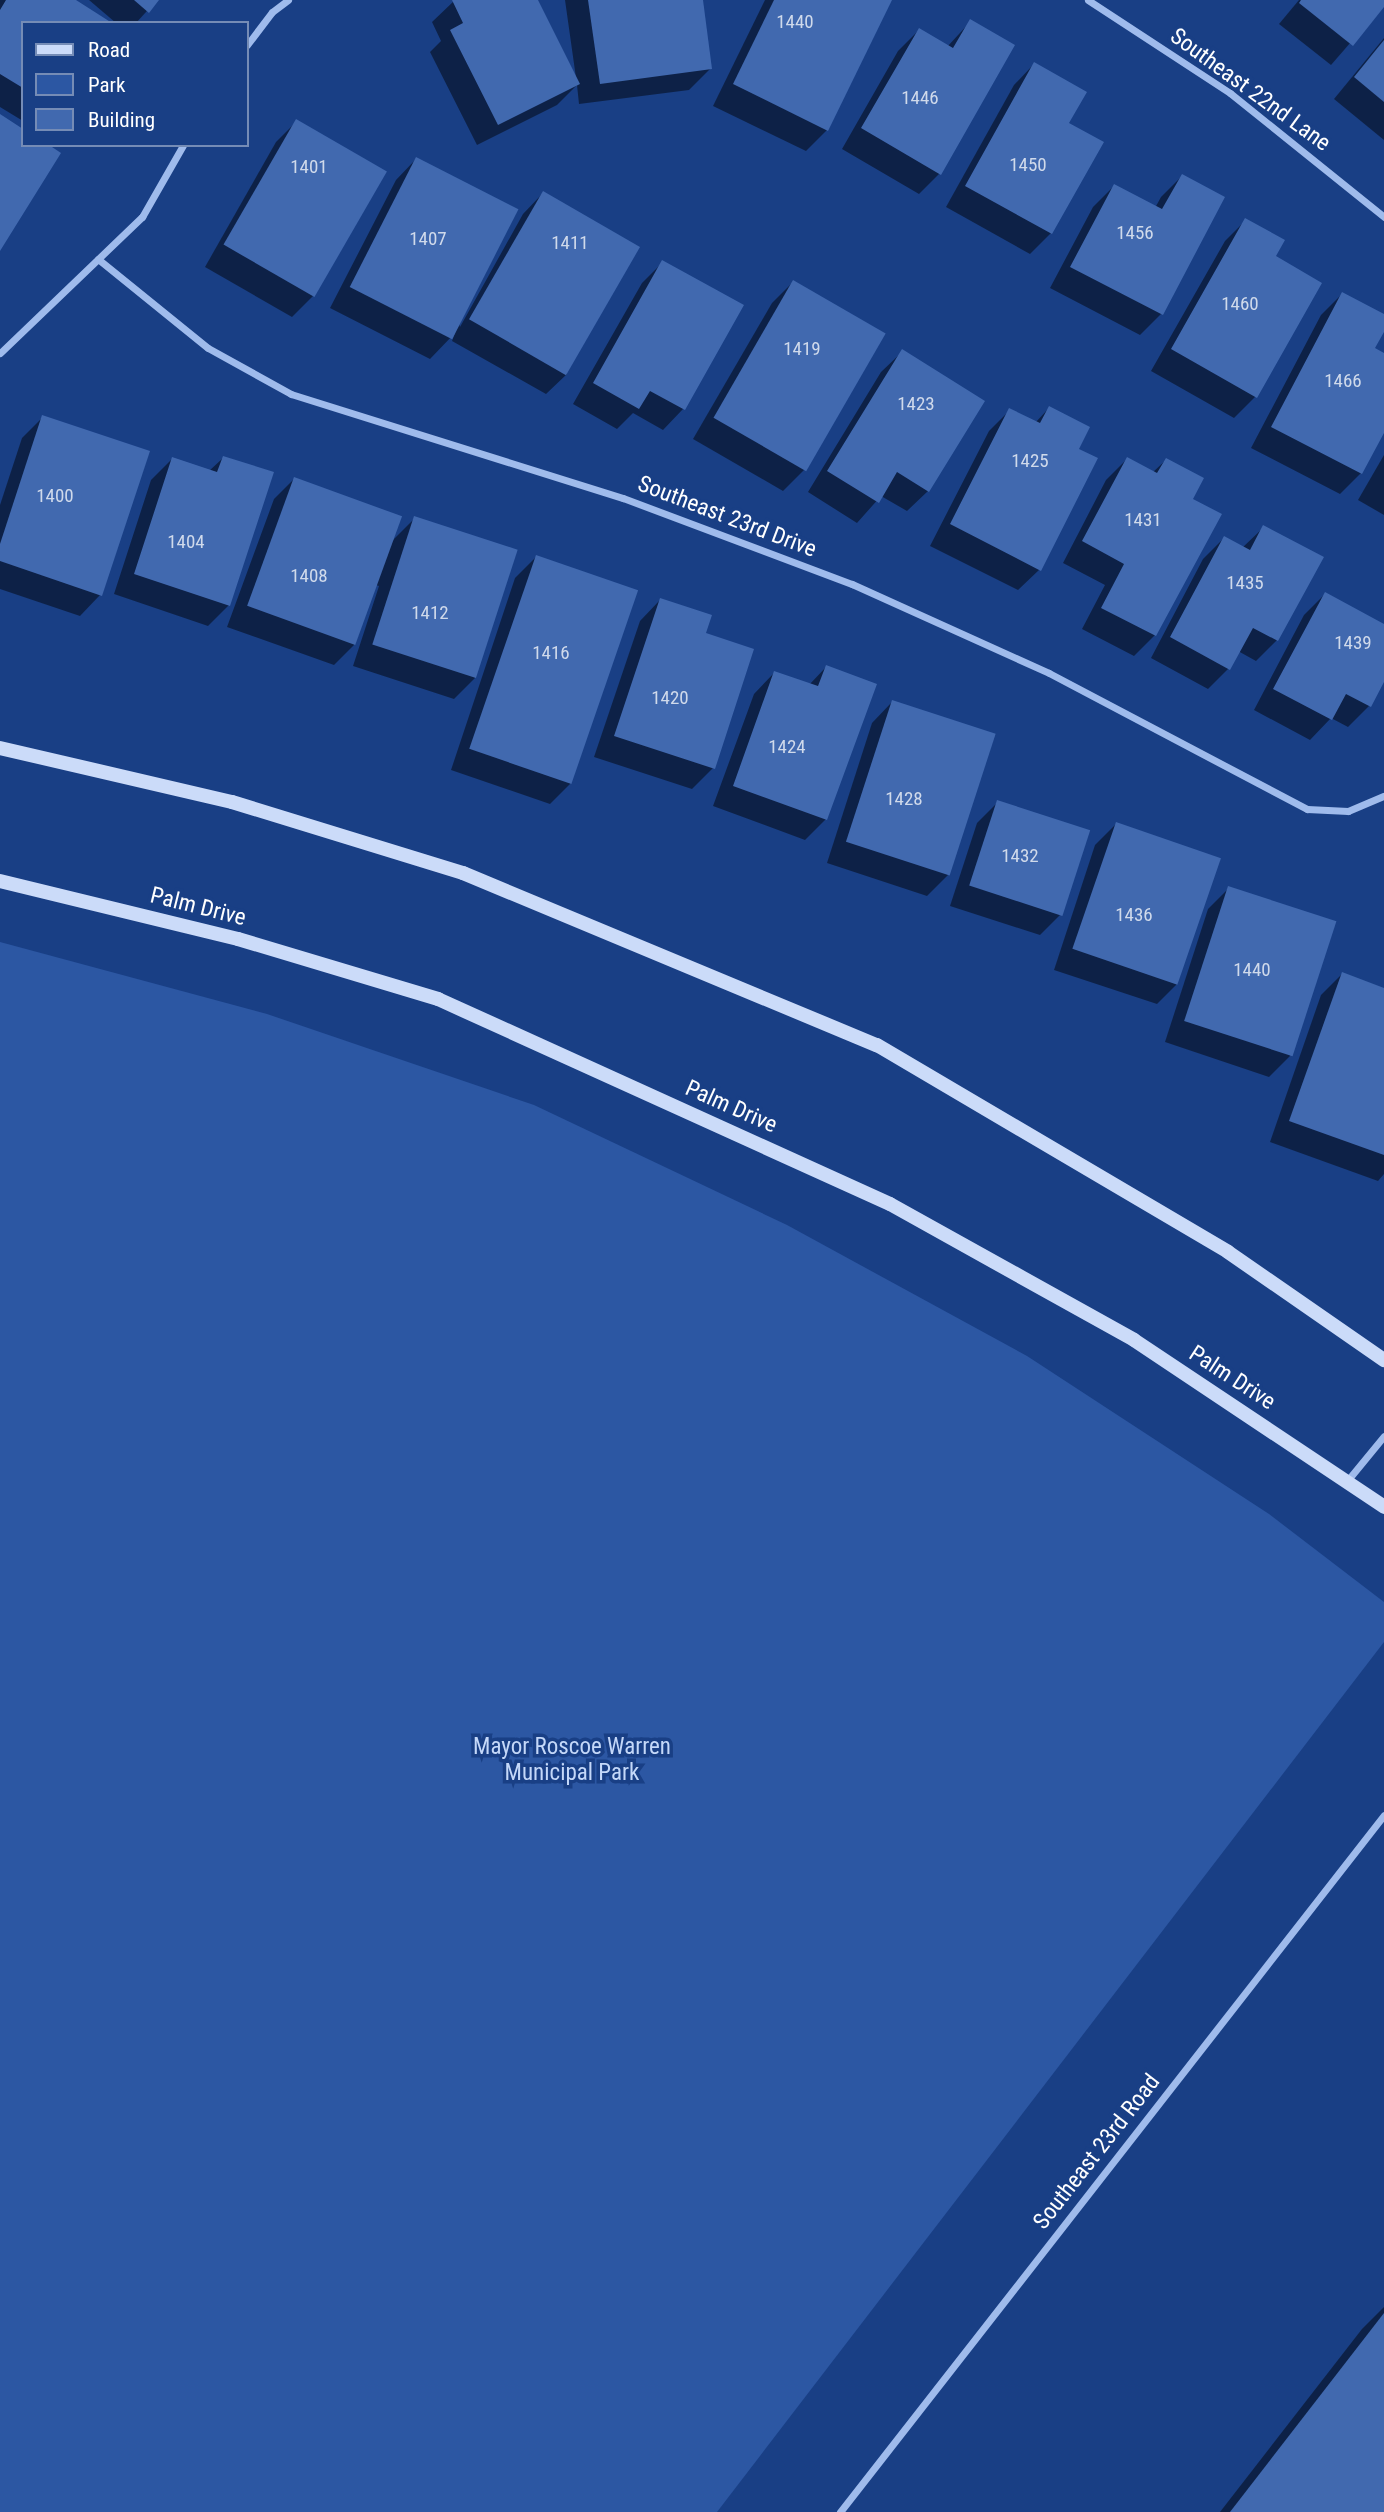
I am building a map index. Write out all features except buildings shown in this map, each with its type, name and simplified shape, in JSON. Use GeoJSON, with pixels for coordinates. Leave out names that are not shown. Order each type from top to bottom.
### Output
{"type":"FeatureCollection","features":[{"type":"Feature","properties":{"kind":"main road"},"geometry":{"type":"LineString","coordinates":[[0,748],[232,802],[463,873],[877,1045],[1228,1252],[1384,1360]]}},
{"type":"Feature","properties":{"kind":"main road","name":"Palm Drive"},"geometry":{"type":"LineString","coordinates":[[0,881],[238,939],[438,999],[890,1204],[1134,1340],[1384,1507]]}},
{"type":"Feature","properties":{"kind":"street"},"geometry":{"type":"LineString","coordinates":[[248,44],[272,12],[288,0]]}},
{"type":"Feature","properties":{"kind":"street","name":"Southeast 22nd Lane"},"geometry":{"type":"LineString","coordinates":[[1088,0],[1230,93],[1384,217]]}},
{"type":"Feature","properties":{"kind":"street"},"geometry":{"type":"LineString","coordinates":[[0,353],[142,217],[182,147]]}},
{"type":"Feature","properties":{"kind":"street","name":"Southeast 23rd Drive"},"geometry":{"type":"LineString","coordinates":[[98,259],[208,348],[290,394],[623,498],[852,584],[1049,673],[1307,809],[1348,811],[1384,796]]}},
{"type":"Feature","properties":{"kind":"street"},"geometry":{"type":"LineString","coordinates":[[1347,1481],[1384,1436]]}},
{"type":"Feature","properties":{"kind":"street","name":"Southeast 23rd Road"},"geometry":{"type":"LineString","coordinates":[[840,2512],[1384,1815]]}},
{"type":"Feature","properties":{"kind":"green space","name":"Mayor Roscoe Warren Municipal Park"},"geometry":{"type":"Polygon","coordinates":[[[0,942],[267,1014],[534,1105],[787,1225],[1027,1356],[1269,1514],[1384,1602],[1384,1642],[717,2512],[0,2512],[0,942]]]}}]}
